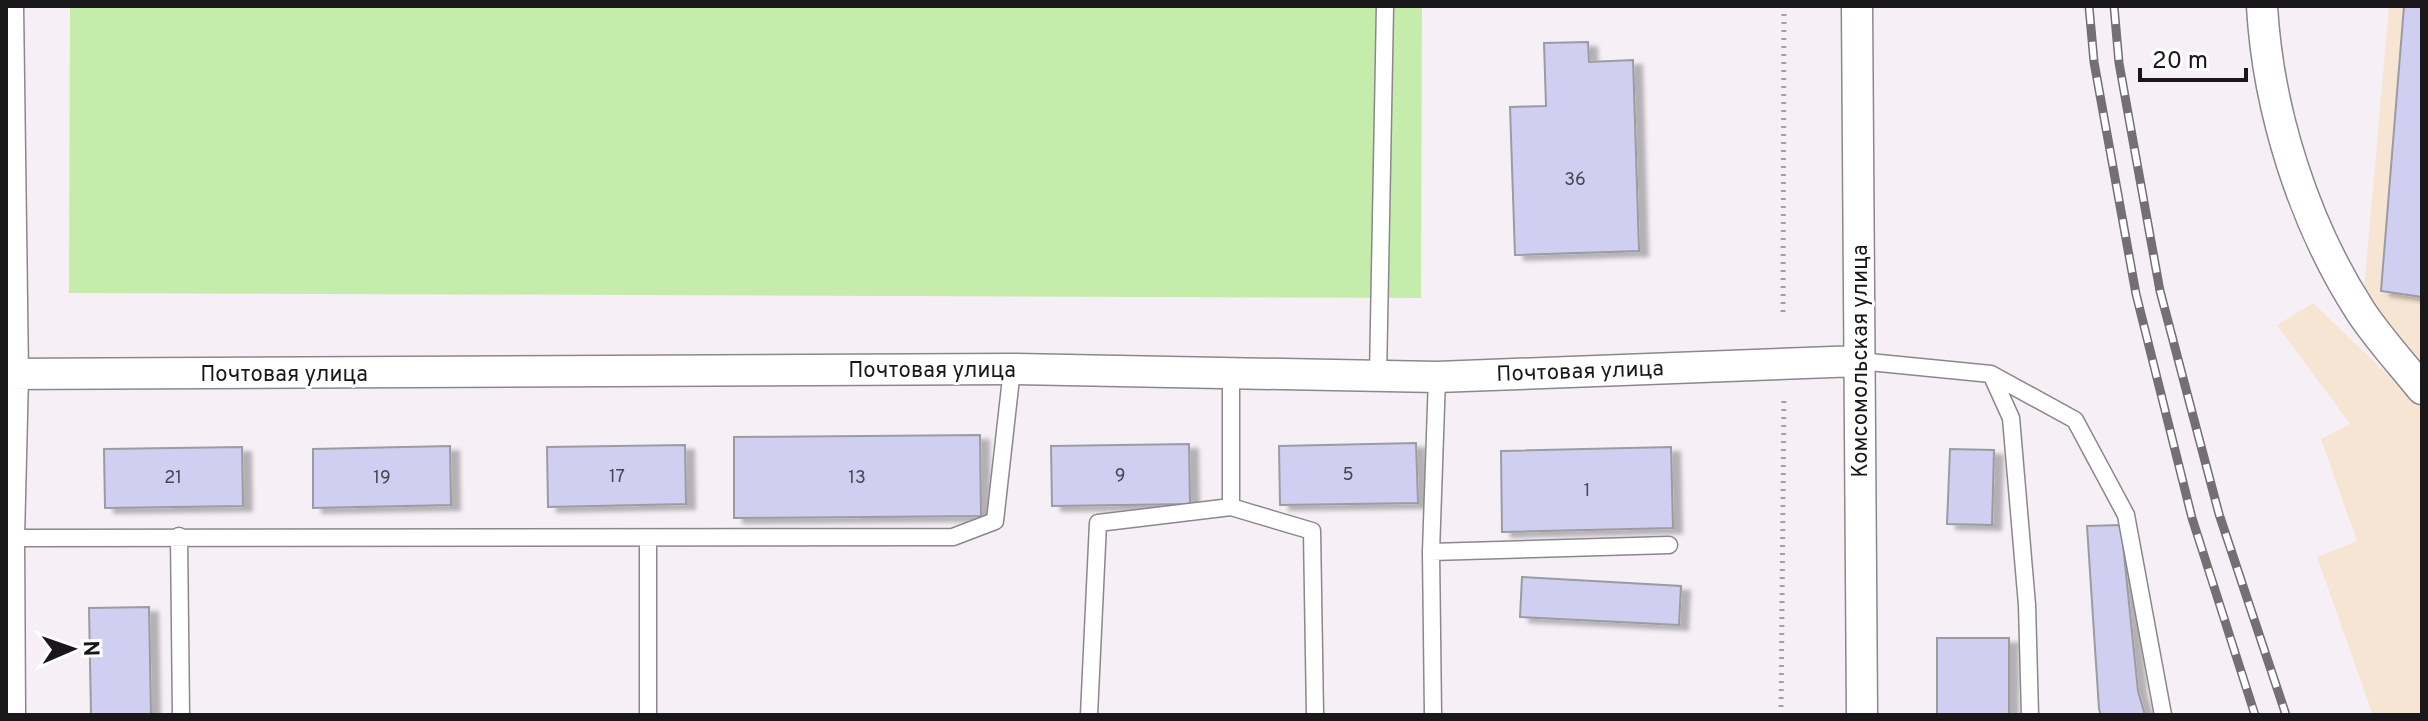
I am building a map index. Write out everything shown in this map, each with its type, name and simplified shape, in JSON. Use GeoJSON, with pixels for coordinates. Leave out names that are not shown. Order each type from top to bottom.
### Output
{"type":"FeatureCollection","features":[{"type":"Feature","properties":{"kind":"street"},"geometry":{"type":"LineString","coordinates":[[8,6],[10,715]]}},
{"type":"Feature","properties":{"kind":"street","name":"Комсомольская улица"},"geometry":{"type":"LineString","coordinates":[[1857,6],[1862,715]]}},
{"type":"Feature","properties":{"kind":"street"},"geometry":{"type":"LineString","coordinates":[[2262,6],[2281,126],[2314,229],[2362,313],[2422,389]]}},
{"type":"Feature","properties":{"kind":"street","name":"Почтовая улица"},"geometry":{"type":"LineString","coordinates":[[9,374],[1012,369],[1437,377],[1859,361]]}},
{"type":"Feature","properties":{"kind":"lane"},"geometry":{"type":"LineString","coordinates":[[1378,377],[1385,6]]}},
{"type":"Feature","properties":{"kind":"lane"},"geometry":{"type":"LineString","coordinates":[[1859,361],[1991,374],[2075,420],[2126,515],[2163,715]]}},
{"type":"Feature","properties":{"kind":"lane"},"geometry":{"type":"LineString","coordinates":[[9,538],[953,537],[995,521],[1012,369]]}},
{"type":"Feature","properties":{"kind":"lane"},"geometry":{"type":"LineString","coordinates":[[1231,371],[1231,507]]}},
{"type":"Feature","properties":{"kind":"lane"},"geometry":{"type":"LineString","coordinates":[[1991,374],[2011,418],[2027,605],[2030,715]]}},
{"type":"Feature","properties":{"kind":"lane"},"geometry":{"type":"LineString","coordinates":[[1433,715],[1431,552],[1437,377]]}},
{"type":"Feature","properties":{"kind":"lane"},"geometry":{"type":"LineString","coordinates":[[1089,715],[1098,523],[1231,507],[1312,531],[1315,715]]}},
{"type":"Feature","properties":{"kind":"lane"},"geometry":{"type":"LineString","coordinates":[[179,536],[181,715]]}},
{"type":"Feature","properties":{"kind":"lane"},"geometry":{"type":"LineString","coordinates":[[648,538],[648,715]]}},
{"type":"Feature","properties":{"kind":"lane"},"geometry":{"type":"LineString","coordinates":[[1431,552],[1669,545]]}},
{"type":"Feature","properties":{"kind":"path"},"geometry":{"type":"LineString","coordinates":[[1783,312],[1784,6]]}},
{"type":"Feature","properties":{"kind":"path"},"geometry":{"type":"LineString","coordinates":[[1781,715],[1784,382]]}},
{"type":"Feature","properties":{"kind":"shaded area"},"geometry":{"type":"Polygon","coordinates":[[[2389,6],[2422,6],[2422,374],[2364,290],[2389,6]]]}},
{"type":"Feature","properties":{"kind":"shaded area"},"geometry":{"type":"Polygon","coordinates":[[[2313,303],[2422,408],[2422,715],[2373,715],[2317,557],[2357,541],[2321,439],[2350,424],[2277,325],[2313,303]]]}},
{"type":"Feature","properties":{"kind":"green space"},"geometry":{"type":"Polygon","coordinates":[[[70,6],[1422,6],[1421,298],[69,293],[70,6]]]}},
{"type":"Feature","properties":{"kind":"building"},"geometry":{"type":"Polygon","coordinates":[[[2404,6],[2422,6],[2422,297],[2381,291],[2404,6]]]}},
{"type":"Feature","properties":{"kind":"building"},"geometry":{"type":"Polygon","coordinates":[[[1588,42],[1589,62],[1633,60],[1639,251],[1515,255],[1510,107],[1546,106],[1544,43],[1588,42]]]}},
{"type":"Feature","properties":{"kind":"building"},"geometry":{"type":"Polygon","coordinates":[[[980,435],[981,516],[734,518],[734,437],[980,435]]]}},
{"type":"Feature","properties":{"kind":"building"},"geometry":{"type":"Polygon","coordinates":[[[1416,443],[1418,503],[1280,505],[1279,446],[1416,443]]]}},
{"type":"Feature","properties":{"kind":"building"},"geometry":{"type":"Polygon","coordinates":[[[1189,444],[1190,504],[1052,506],[1051,446],[1189,444]]]}},
{"type":"Feature","properties":{"kind":"building"},"geometry":{"type":"Polygon","coordinates":[[[685,445],[686,504],[548,507],[547,447],[685,445]]]}},
{"type":"Feature","properties":{"kind":"building"},"geometry":{"type":"Polygon","coordinates":[[[450,446],[451,505],[313,508],[313,449],[450,446]]]}},
{"type":"Feature","properties":{"kind":"building"},"geometry":{"type":"Polygon","coordinates":[[[242,447],[243,506],[105,508],[104,449],[242,447]]]}},
{"type":"Feature","properties":{"kind":"building"},"geometry":{"type":"Polygon","coordinates":[[[1671,447],[1673,528],[1502,532],[1501,451],[1671,447]]]}},
{"type":"Feature","properties":{"kind":"building"},"geometry":{"type":"Polygon","coordinates":[[[1950,449],[1994,450],[1992,525],[1947,524],[1950,449]]]}},
{"type":"Feature","properties":{"kind":"building"},"geometry":{"type":"Polygon","coordinates":[[[2121,525],[2138,691],[2145,715],[2101,715],[2099,709],[2087,526],[2121,525]]]}},
{"type":"Feature","properties":{"kind":"building"},"geometry":{"type":"Polygon","coordinates":[[[1522,577],[1681,586],[1679,625],[1520,617],[1522,577]]]}},
{"type":"Feature","properties":{"kind":"building"},"geometry":{"type":"Polygon","coordinates":[[[149,607],[151,715],[91,715],[89,608],[149,607]]]}},
{"type":"Feature","properties":{"kind":"building"},"geometry":{"type":"Polygon","coordinates":[[[1937,638],[2009,638],[2009,715],[1937,715],[1937,638]]]}},
{"type":"Feature","properties":{"kind":"railway"},"geometry":{"type":"LineString","coordinates":[[2089,6],[2094,62],[2136,294],[2192,518],[2255,715]]}},
{"type":"Feature","properties":{"kind":"railway"},"geometry":{"type":"LineString","coordinates":[[2114,6],[2119,63],[2160,291],[2219,514],[2286,715]]}}]}
